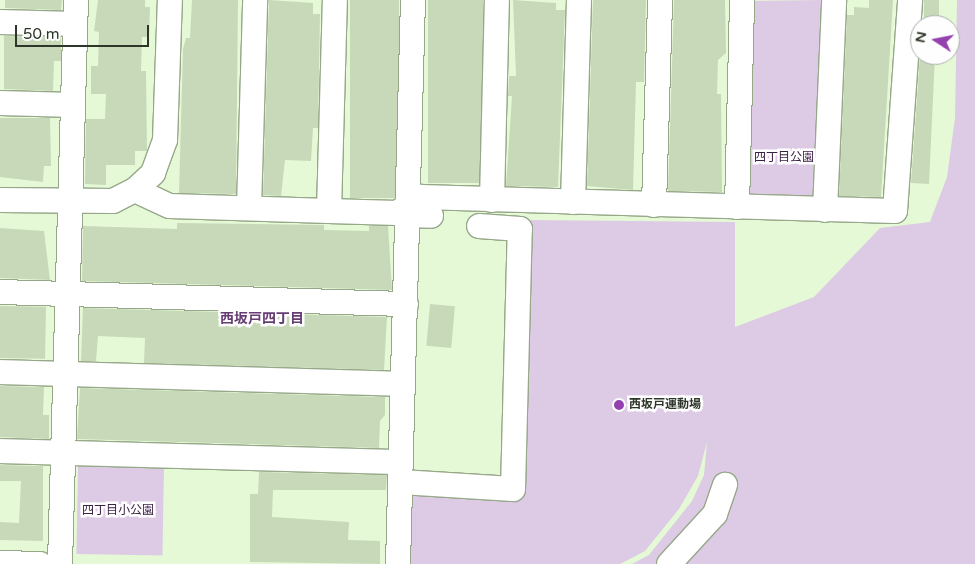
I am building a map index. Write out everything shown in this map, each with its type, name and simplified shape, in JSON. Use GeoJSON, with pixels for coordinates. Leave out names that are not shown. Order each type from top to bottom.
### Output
{"type":"FeatureCollection","features":[{"type":"Feature","properties":{"kind":"street"},"geometry":{"type":"LineString","coordinates":[[60,564],[62,453],[72,202],[76,0]]}},
{"type":"Feature","properties":{"kind":"street"},"geometry":{"type":"LineString","coordinates":[[0,200],[113,201],[135,190],[153,173],[164,152],[170,0]]}},
{"type":"Feature","properties":{"kind":"street"},"geometry":{"type":"LineString","coordinates":[[249,208],[255,0]]}},
{"type":"Feature","properties":{"kind":"street"},"geometry":{"type":"LineString","coordinates":[[329,211],[335,0]]}},
{"type":"Feature","properties":{"kind":"street"},"geometry":{"type":"LineString","coordinates":[[398,564],[413,0]]}},
{"type":"Feature","properties":{"kind":"street"},"geometry":{"type":"LineString","coordinates":[[492,200],[497,0]]}},
{"type":"Feature","properties":{"kind":"street"},"geometry":{"type":"LineString","coordinates":[[573,202],[579,0]]}},
{"type":"Feature","properties":{"kind":"street"},"geometry":{"type":"LineString","coordinates":[[654,205],[660,0]]}},
{"type":"Feature","properties":{"kind":"street"},"geometry":{"type":"LineString","coordinates":[[737,207],[742,0]]}},
{"type":"Feature","properties":{"kind":"street"},"geometry":{"type":"LineString","coordinates":[[825,210],[834,0]]}},
{"type":"Feature","properties":{"kind":"street"},"geometry":{"type":"LineString","coordinates":[[135,190],[170,206],[397,213],[408,210],[421,197],[895,211],[910,0]]}},
{"type":"Feature","properties":{"kind":"street"},"geometry":{"type":"LineString","coordinates":[[0,22],[75,24]]}},
{"type":"Feature","properties":{"kind":"street"},"geometry":{"type":"LineString","coordinates":[[0,103],[73,105]]}},
{"type":"Feature","properties":{"kind":"street"},"geometry":{"type":"LineString","coordinates":[[408,210],[431,216]]}},
{"type":"Feature","properties":{"kind":"street"},"geometry":{"type":"LineString","coordinates":[[0,451],[401,472],[513,489],[520,229],[479,226]]}},
{"type":"Feature","properties":{"kind":"street"},"geometry":{"type":"LineString","coordinates":[[0,292],[406,304]]}},
{"type":"Feature","properties":{"kind":"street"},"geometry":{"type":"LineString","coordinates":[[0,372],[403,384]]}},
{"type":"Feature","properties":{"kind":"street"},"geometry":{"type":"LineString","coordinates":[[669,564],[715,514],[725,485]]}},
{"type":"Feature","properties":{"kind":"street"},"geometry":{"type":"LineString","coordinates":[[0,563],[40,564]]}},
{"type":"Feature","properties":{"kind":"green space","name":"四丁目公園"},"geometry":{"type":"Polygon","coordinates":[[[822,0],[815,201],[752,199],[747,194],[753,1],[822,0]]]}},
{"type":"Feature","properties":{"kind":"green space"},"geometry":{"type":"Polygon","coordinates":[[[957,0],[975,0],[975,564],[632,564],[649,555],[692,501],[704,475],[707,442],[698,476],[679,509],[645,551],[620,564],[406,564],[409,489],[517,496],[527,220],[735,222],[735,327],[814,297],[880,228],[930,222],[947,177],[955,118],[956,65],[960,65],[960,15],[957,15],[957,0]]]}},
{"type":"Feature","properties":{"kind":"green space","name":"四丁目小公園"},"geometry":{"type":"Polygon","coordinates":[[[78,465],[164,467],[162,555],[76,554],[78,465]]]}},
{"type":"Feature","properties":{"kind":"building"},"geometry":{"type":"Polygon","coordinates":[[[5,0],[62,0],[61,10],[5,8],[5,0]]]}},
{"type":"Feature","properties":{"kind":"building"},"geometry":{"type":"Polygon","coordinates":[[[98,0],[145,0],[145,7],[150,7],[149,37],[142,37],[141,71],[146,71],[147,151],[135,151],[135,165],[106,165],[106,185],[85,184],[86,119],[105,119],[106,94],[91,94],[91,66],[98,66],[99,32],[94,31],[98,0]]]}},
{"type":"Feature","properties":{"kind":"building"},"geometry":{"type":"Polygon","coordinates":[[[192,0],[238,0],[236,194],[179,193],[183,49],[186,38],[190,38],[192,0]]]}},
{"type":"Feature","properties":{"kind":"building"},"geometry":{"type":"Polygon","coordinates":[[[269,0],[313,3],[313,14],[320,14],[318,128],[313,128],[311,161],[285,160],[281,196],[263,195],[269,0]]]}},
{"type":"Feature","properties":{"kind":"building"},"geometry":{"type":"Polygon","coordinates":[[[350,0],[399,0],[399,198],[350,198],[350,0]]]}},
{"type":"Feature","properties":{"kind":"building"},"geometry":{"type":"Polygon","coordinates":[[[428,0],[483,0],[483,183],[428,183],[428,0]]]}},
{"type":"Feature","properties":{"kind":"building"},"geometry":{"type":"Polygon","coordinates":[[[513,0],[556,3],[556,10],[565,10],[558,187],[506,186],[512,96],[508,96],[509,76],[516,76],[513,0]]]}},
{"type":"Feature","properties":{"kind":"building"},"geometry":{"type":"Polygon","coordinates":[[[593,0],[646,0],[644,82],[636,82],[633,190],[587,186],[593,0]]]}},
{"type":"Feature","properties":{"kind":"building"},"geometry":{"type":"Polygon","coordinates":[[[674,0],[725,0],[726,53],[718,60],[717,94],[721,94],[722,192],[668,191],[674,0]]]}},
{"type":"Feature","properties":{"kind":"building"},"geometry":{"type":"Polygon","coordinates":[[[869,0],[893,0],[881,197],[839,196],[847,15],[854,15],[854,7],[869,8],[869,0]]]}},
{"type":"Feature","properties":{"kind":"building"},"geometry":{"type":"Polygon","coordinates":[[[924,0],[939,0],[939,15],[924,15],[924,0]]]}},
{"type":"Feature","properties":{"kind":"building"},"geometry":{"type":"Polygon","coordinates":[[[4,36],[61,37],[61,61],[54,61],[53,91],[4,89],[4,36]]]}},
{"type":"Feature","properties":{"kind":"building"},"geometry":{"type":"Polygon","coordinates":[[[919,65],[935,65],[929,184],[911,183],[919,65]]]}},
{"type":"Feature","properties":{"kind":"building"},"geometry":{"type":"Polygon","coordinates":[[[0,118],[50,118],[51,166],[44,166],[43,182],[0,177],[0,118]]]}},
{"type":"Feature","properties":{"kind":"building"},"geometry":{"type":"Polygon","coordinates":[[[177,223],[324,225],[324,230],[369,231],[369,226],[388,226],[392,290],[82,281],[83,226],[177,229],[177,223]]]}},
{"type":"Feature","properties":{"kind":"building"},"geometry":{"type":"Polygon","coordinates":[[[0,228],[44,231],[50,280],[0,278],[0,228]]]}},
{"type":"Feature","properties":{"kind":"building"},"geometry":{"type":"Polygon","coordinates":[[[430,304],[455,306],[451,348],[426,346],[430,304]]]}},
{"type":"Feature","properties":{"kind":"building"},"geometry":{"type":"Polygon","coordinates":[[[0,306],[46,307],[45,359],[0,358],[0,306]]]}},
{"type":"Feature","properties":{"kind":"building"},"geometry":{"type":"Polygon","coordinates":[[[83,308],[387,317],[384,370],[144,363],[145,338],[98,336],[96,361],[81,361],[83,308]]]}},
{"type":"Feature","properties":{"kind":"building"},"geometry":{"type":"Polygon","coordinates":[[[0,386],[44,387],[43,415],[49,415],[49,439],[0,437],[0,386]]]}},
{"type":"Feature","properties":{"kind":"building"},"geometry":{"type":"Polygon","coordinates":[[[80,388],[385,397],[385,415],[380,421],[379,448],[77,439],[80,388]]]}},
{"type":"Feature","properties":{"kind":"building"},"geometry":{"type":"Polygon","coordinates":[[[0,465],[43,466],[43,541],[0,540],[0,522],[19,523],[21,481],[0,481],[0,465]]]}},
{"type":"Feature","properties":{"kind":"building"},"geometry":{"type":"Polygon","coordinates":[[[259,472],[387,475],[386,490],[273,490],[272,517],[349,522],[348,540],[380,541],[380,564],[250,562],[250,494],[258,494],[259,472]]]}},
{"type":"Feature","properties":{"kind":"place","name":"西坂戸運動場"},"geometry":{"type":"Point","coordinates":[619,405]}},
{"type":"Feature","properties":{"kind":"district","name":"西坂戸四丁目"},"geometry":{"type":"Point","coordinates":[262,319]}}]}
